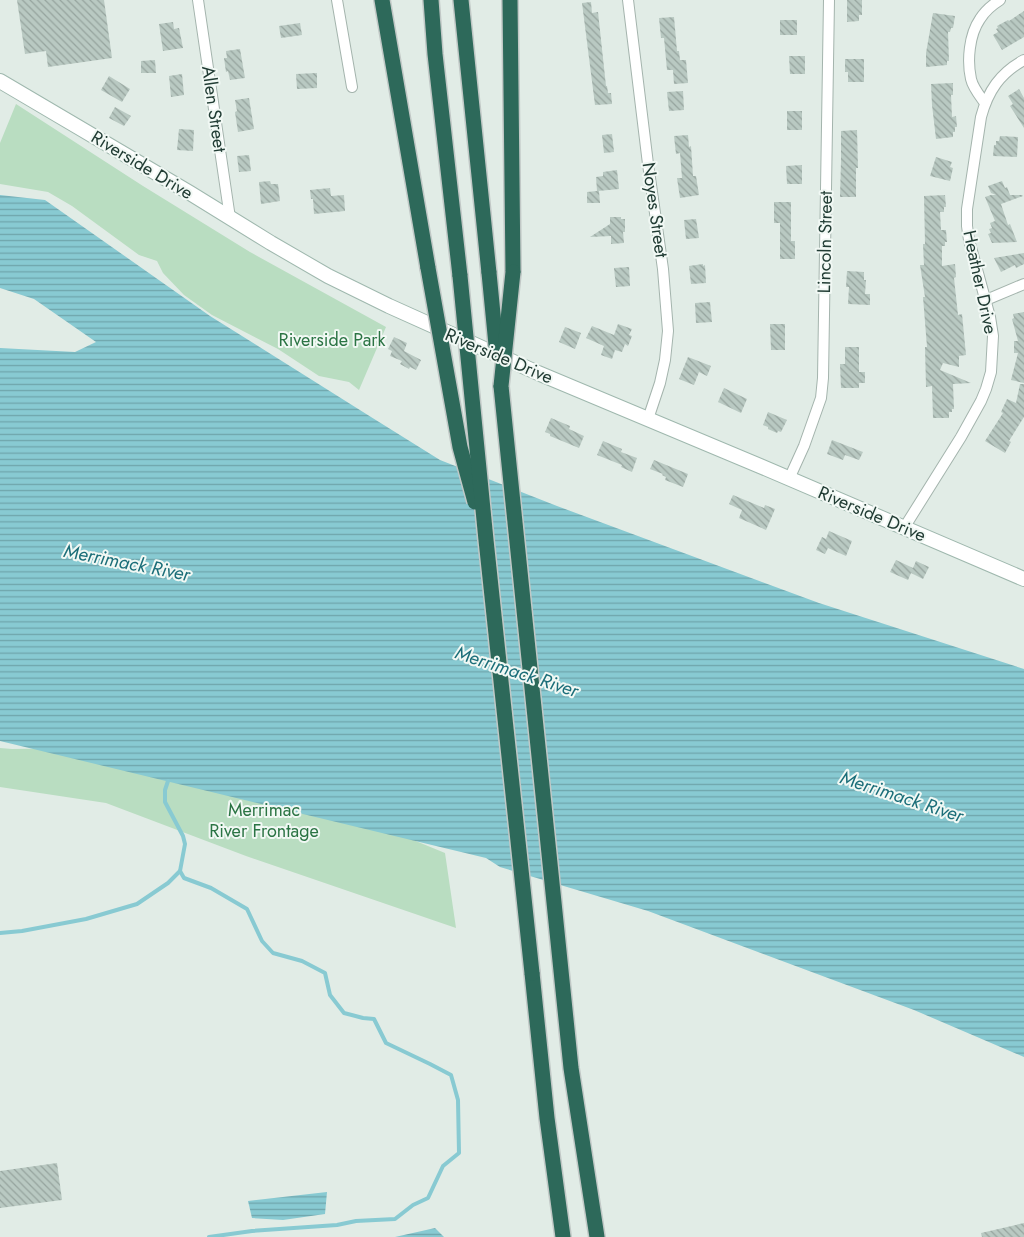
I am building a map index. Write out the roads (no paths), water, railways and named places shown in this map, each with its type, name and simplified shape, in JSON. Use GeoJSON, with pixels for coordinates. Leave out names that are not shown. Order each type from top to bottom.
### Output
{"type":"FeatureCollection","features":[{"type":"Feature","properties":{"kind":"highway"},"geometry":{"type":"LineString","coordinates":[[382,0],[460,447],[486,540]]}},
{"type":"Feature","properties":{"kind":"highway"},"geometry":{"type":"LineString","coordinates":[[431,0],[434,54],[460,276],[547,1118],[563,1237]]}},
{"type":"Feature","properties":{"kind":"highway"},"geometry":{"type":"LineString","coordinates":[[461,0],[570,1068],[597,1237]]}},
{"type":"Feature","properties":{"kind":"highway"},"geometry":{"type":"LineString","coordinates":[[501,386],[513,272],[510,0]]}},
{"type":"Feature","properties":{"kind":"main road","name":"Riverside Drive"},"geometry":{"type":"LineString","coordinates":[[0,81],[328,276],[389,306],[524,367],[1024,579]]}},
{"type":"Feature","properties":{"kind":"street","name":"Allen Street"},"geometry":{"type":"LineString","coordinates":[[198,0],[230,218]]}},
{"type":"Feature","properties":{"kind":"street"},"geometry":{"type":"LineString","coordinates":[[337,0],[352,87]]}},
{"type":"Feature","properties":{"kind":"street","name":"Noyes Street"},"geometry":{"type":"LineString","coordinates":[[628,0],[648,164],[664,269],[668,331],[660,383],[648,419]]}},
{"type":"Feature","properties":{"kind":"street","name":"Lincoln Street"},"geometry":{"type":"LineString","coordinates":[[789,478],[804,446],[820,398],[823,378],[829,0]]}},
{"type":"Feature","properties":{"kind":"street"},"geometry":{"type":"LineString","coordinates":[[985,103],[976,91],[972,81],[970,49],[979,19],[990,7],[1000,0]]}},
{"type":"Feature","properties":{"kind":"street","name":"Heather Drive"},"geometry":{"type":"LineString","coordinates":[[904,528],[961,437],[986,389],[991,372],[993,336],[986,300],[969,240],[967,210],[981,117],[985,103],[992,88],[1002,76],[1024,60]]}},
{"type":"Feature","properties":{"kind":"street"},"geometry":{"type":"LineString","coordinates":[[986,300],[1024,284]]}},
{"type":"Feature","properties":{"kind":"water","name":"Merrimack River"},"geometry":{"type":"Polygon","coordinates":[[[0,195],[45,200],[210,316],[440,460],[557,506],[819,603],[1024,669],[1024,1057],[914,1010],[648,911],[500,867],[486,858],[0,741],[0,348],[75,352],[96,342],[34,299],[0,288],[0,195]]]}},
{"type":"Feature","properties":{"kind":"water"},"geometry":{"type":"Polygon","coordinates":[[[327,1192],[325,1214],[283,1220],[252,1218],[248,1201],[327,1192]]]}},
{"type":"Feature","properties":{"kind":"water"},"geometry":{"type":"Polygon","coordinates":[[[435,1228],[444,1237],[395,1237],[435,1228]]]}},
{"type":"Feature","properties":{"kind":"waterway"},"geometry":{"type":"LineString","coordinates":[[168,781],[165,790],[165,802],[183,836],[185,844],[180,871],[184,878],[211,888],[247,909],[262,941],[273,953],[302,961],[325,973],[330,995],[344,1013],[374,1019],[386,1043],[451,1075],[458,1100],[459,1153],[443,1166],[428,1198],[413,1205],[395,1219],[252,1231],[209,1237]]}},
{"type":"Feature","properties":{"kind":"waterway"},"geometry":{"type":"LineString","coordinates":[[0,933],[22,931],[86,919],[137,904],[168,883],[180,871]]}},
{"type":"Feature","properties":{"kind":"park label","name":"Riverside Park"},"geometry":{"type":"Point","coordinates":[332,340]}},
{"type":"Feature","properties":{"kind":"park label","name":"Merrimac River Frontage"},"geometry":{"type":"Point","coordinates":[264,820]}}]}
